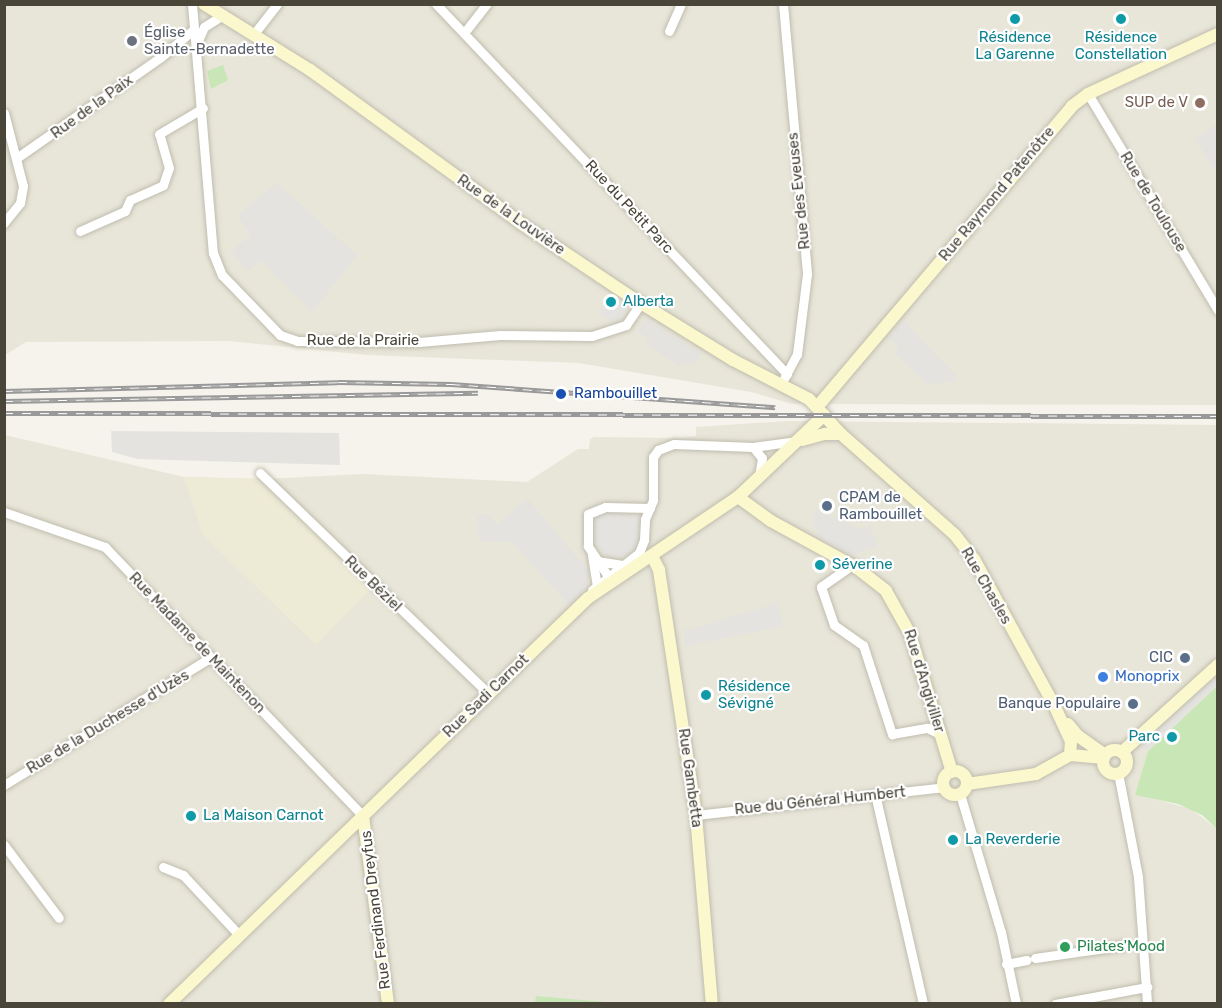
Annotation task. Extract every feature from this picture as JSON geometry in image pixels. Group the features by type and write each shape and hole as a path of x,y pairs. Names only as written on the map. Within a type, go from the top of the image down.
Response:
{"main road":[{"name":"Rue de la Louvière","path":"204,4 310,70 519,222 641,303 782,375 821,411"},
{"name":"Rue Raymond Patenôtre","path":"821,411 1014,172 1072,106 1088,94 1218,34"},
{"name":"Rue Chasles","path":"821,411 841,434 964,545 1055,707"},
{"name":"Rue Sadi Carnot","path":"169,1004 588,598 610,579 738,496 801,441 821,411"},
{"path":"801,441 825,434 841,434"},
{"name":"Rue d'Angiviller","path":"738,496 771,521 852,565 886,591 905,620 952,772"},
{"name":"Rue Gambetta","path":"645,557 659,570 696,815 712,1004"},
{"path":"1122,752 1218,665"},
{"path":"1055,707 1078,736 1105,756 1106,770 1118,776 1126,766 1122,752"},
{"path":"1055,707 1071,741 1070,755"},
{"path":"963,789 963,774 952,772 946,776 944,787 949,793 1036,774 1070,755 1105,756 1114,750 1122,752"},
{"name":"Rue Ferdinand Dreyfus","path":"363,816 388,1004"}],"street":[{"name":"Rue de la Prairie","path":"192,4 217,267 280,335 297,340 348,341 457,341 500,335 592,336 626,325 641,303"},
{"path":"253,35 277,4"},
{"name":"Rue du Petit Parc","path":"436,4 779,366 782,375"},
{"path":"464,33 487,4"},
{"path":"669,31 681,4"},
{"name":"Rue des Eveuses","path":"782,375 796,354 807,274 783,4"},
{"path":"196,45 204,27 221,16"},
{"name":"Rue de la Paix","path":"18,157 162,57 193,30"},
{"name":"Rue de Toulouse","path":"1088,94 1218,310"},
{"path":"80,231 125,211 129,200 163,185 170,168 159,134 170,124 203,108"},
{"path":"4,114 18,157 22,194 15,212 4,223"},
{"path":"779,366 782,375"},
{"path":"588,598 597,585 610,579 621,566 645,557 645,519 650,508 653,457 664,446 753,447 801,441"},
{"path":"753,447 762,458 759,479"},
{"name":"Rue Béziel","path":"260,473 488,693"},
{"path":"610,579 594,557 587,540 588,514 605,507 650,508"},
{"name":"Rue Madame de Maintenon","path":"4,512 105,547 363,816"},
{"path":"644,540 656,544 670,542"},
{"path":"594,557 621,566"},
{"path":"594,557 597,585"},
{"path":"852,565 821,586 834,625 863,645 892,734 927,728 940,734"},
{"name":"Rue de la Duchesse d'Uzès","path":"4,785 211,657"},
{"path":"1118,776 1138,877 1135,944 1147,987 1147,1004"},
{"name":"Rue du Général Humbert","path":"696,815 944,787"},
{"path":"963,789 1001,932 1016,1004"},
{"path":"875,794 923,1004"},
{"path":"4,844 59,918"},
{"path":"163,867 183,875 240,936"},
{"path":"1006,964 1135,944"},
{"path":"1055,1004 1147,987"}],"shaded area":[{"path":"5,5 1217,5 1217,405 792,404 751,392 579,363 367,355 228,341 26,342 5,355"},
{"path":"1217,124 1217,173 1195,139"},
{"path":"277,183 357,255 312,312 261,261 247,271 231,251 251,235 237,215"},
{"path":"617,300 628,307 617,325 598,313 605,302 613,307"},
{"path":"646,319 666,332 668,337 670,334 702,354 696,363 679,366 645,344 649,339 638,331"},
{"path":"903,320 956,375 956,382 927,384 895,353 899,349 888,337"},
{"path":"789,421 1217,425 1217,686 1148,751 1136,794 1191,809 1217,829 1217,1003 5,1004 5,435 184,477 265,479 363,474 527,482 578,449 589,449 590,439 594,437 680,438 696,436 696,427"},
{"path":"111,431 339,433 340,465 138,459 112,452"},
{"path":"184,477 265,479 375,585 316,645 203,535"},
{"path":"527,498 591,574 585,589 569,605 512,542 479,541 477,515 487,514 497,525"},
{"path":"817,510 859,529 870,525 878,547 851,555 820,538 812,521"},
{"path":"608,512 639,515 638,544 626,557 608,558 595,545 594,515"},
{"path":"777,603 784,626 685,646 684,631"},
{"path":"1217,673 1217,686 1148,751 1138,747"}],"green space":[{"path":"223,65 228,80 211,89 207,71"},
{"path":"1217,686 1217,829 1202,815 1178,804 1135,795 1148,751"},
{"path":"536,996 594,1001 622,1003 535,1003"}],"tunnel":[{"path":"1126,945 1136,944"}],"railway":[{"path":"4,391 338,382 451,384 775,407"},
{"path":"4,401 478,393"},
{"path":"4,413 1218,416"}],"place":[{"name":"Résidence La Garenne","path":"1015,19"},
{"name":"Résidence Constellation","path":"1121,19"},
{"name":"Église Sainte-Bernadette","path":"132,41"},
{"name":"SUP de V","path":"1200,103"},
{"name":"Alberta","path":"611,302"},
{"name":"Rambouillet","path":"561,394"},
{"name":"CPAM de Rambouillet","path":"827,506"},
{"name":"Séverine","path":"820,565"},
{"name":"CIC","path":"1185,658"},
{"name":"Monoprix","path":"1103,677"},
{"name":"Résidence Sévigné","path":"706,695"},
{"name":"Banque Populaire","path":"1133,704"},
{"name":"Parc","path":"1172,737"},
{"name":"La Maison Carnot","path":"191,816"},
{"name":"La Reverderie","path":"953,840"},
{"name":"Pilates'Mood","path":"1065,947"}]}
